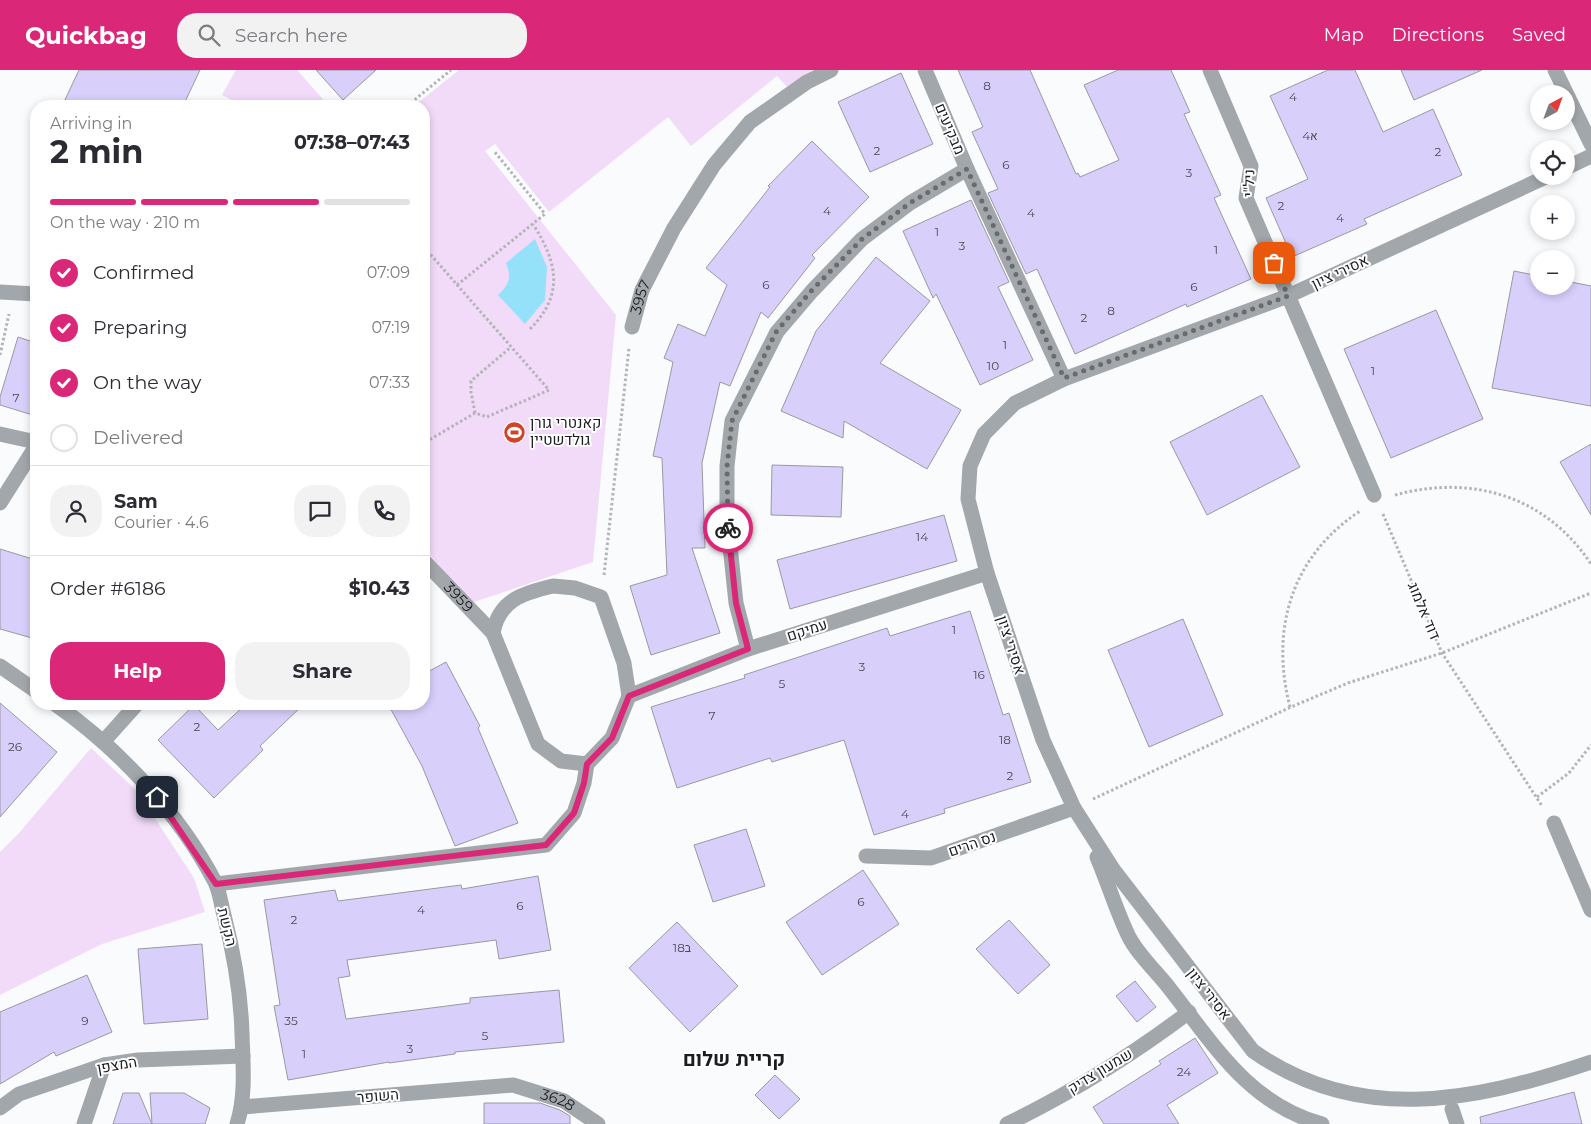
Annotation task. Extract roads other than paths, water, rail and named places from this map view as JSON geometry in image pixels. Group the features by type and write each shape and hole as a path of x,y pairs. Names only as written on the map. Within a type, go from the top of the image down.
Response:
{"street":[{"name":"3957","path":"632,328 642,290 651,272 674,228 714,165 750,122 807,82 831,70"},
{"name":"מבקיעים","path":"925,70 967,169 1064,378"},
{"name":"ניל\"י","path":"1210,70 1251,166 1246,198 1288,296"},
{"path":"1555,70 1591,144"},
{"path":"1575,164 1591,156"},
{"path":"748,649 736,603 727,517 727,466 732,421 776,332 812,290 862,239 910,203 967,169"},
{"name":"אסירי ציון","path":"1312,1097 1282,1079 1253,1051 1113,869 1074,808 1043,740 987,573 968,499 970,466 984,434 1015,403 1064,378 1288,296 1530,184"},
{"path":"7,293 30,294"},
{"path":"1288,296 1376,498"},
{"path":"0,434 30,442"},
{"path":"0,503 30,454"},
{"name":"3959","path":"430,567 492,632"},
{"name":"עמיקם","path":"629,696 748,649 987,573"},
{"path":"216,884 546,845 574,813 584,783 587,764 612,738 629,696 624,663 601,597 575,588 553,586 530,592 507,604 495,621 492,632 538,744 561,762 587,764"},
{"path":"0,666 30,687"},
{"name":"הקשת","path":"63,710 103,742 147,784 176,822 216,884 236,973 241,1007 243,1056 242,1107 237,1124"},
{"path":"103,742 132,710"},
{"name":"נס הרים","path":"866,856 931,858 1074,808"},
{"path":"1554,823 1591,910"},
{"path":"1086,828 1129,936 1233,1068 1265,1098 1298,1117 1322,1124"},
{"name":"שמעון צדיק","path":"1007,1124 1137,1049 1189,1012"},
{"name":"המצפן","path":"0,1108 19,1094 104,1065 138,1060 243,1056"},
{"path":"1426,1114 1452,1109 1591,1062"},
{"path":"84,1124 104,1065"},
{"name":"השופר","path":"242,1107 512,1085"},
{"name":"3628","path":"512,1085 564,1101 598,1124"},
{"path":"1452,1109 1457,1124"}],"water":[{"path":"535,239 547,267 545,300 525,324 498,295 505,288 509,277 506,263"}],"place":[{"name":"קאנטרי גורן גולדשטיין","path":"514,432"}],"district":[{"name":"קריית שלום","path":"734,1059"}]}
